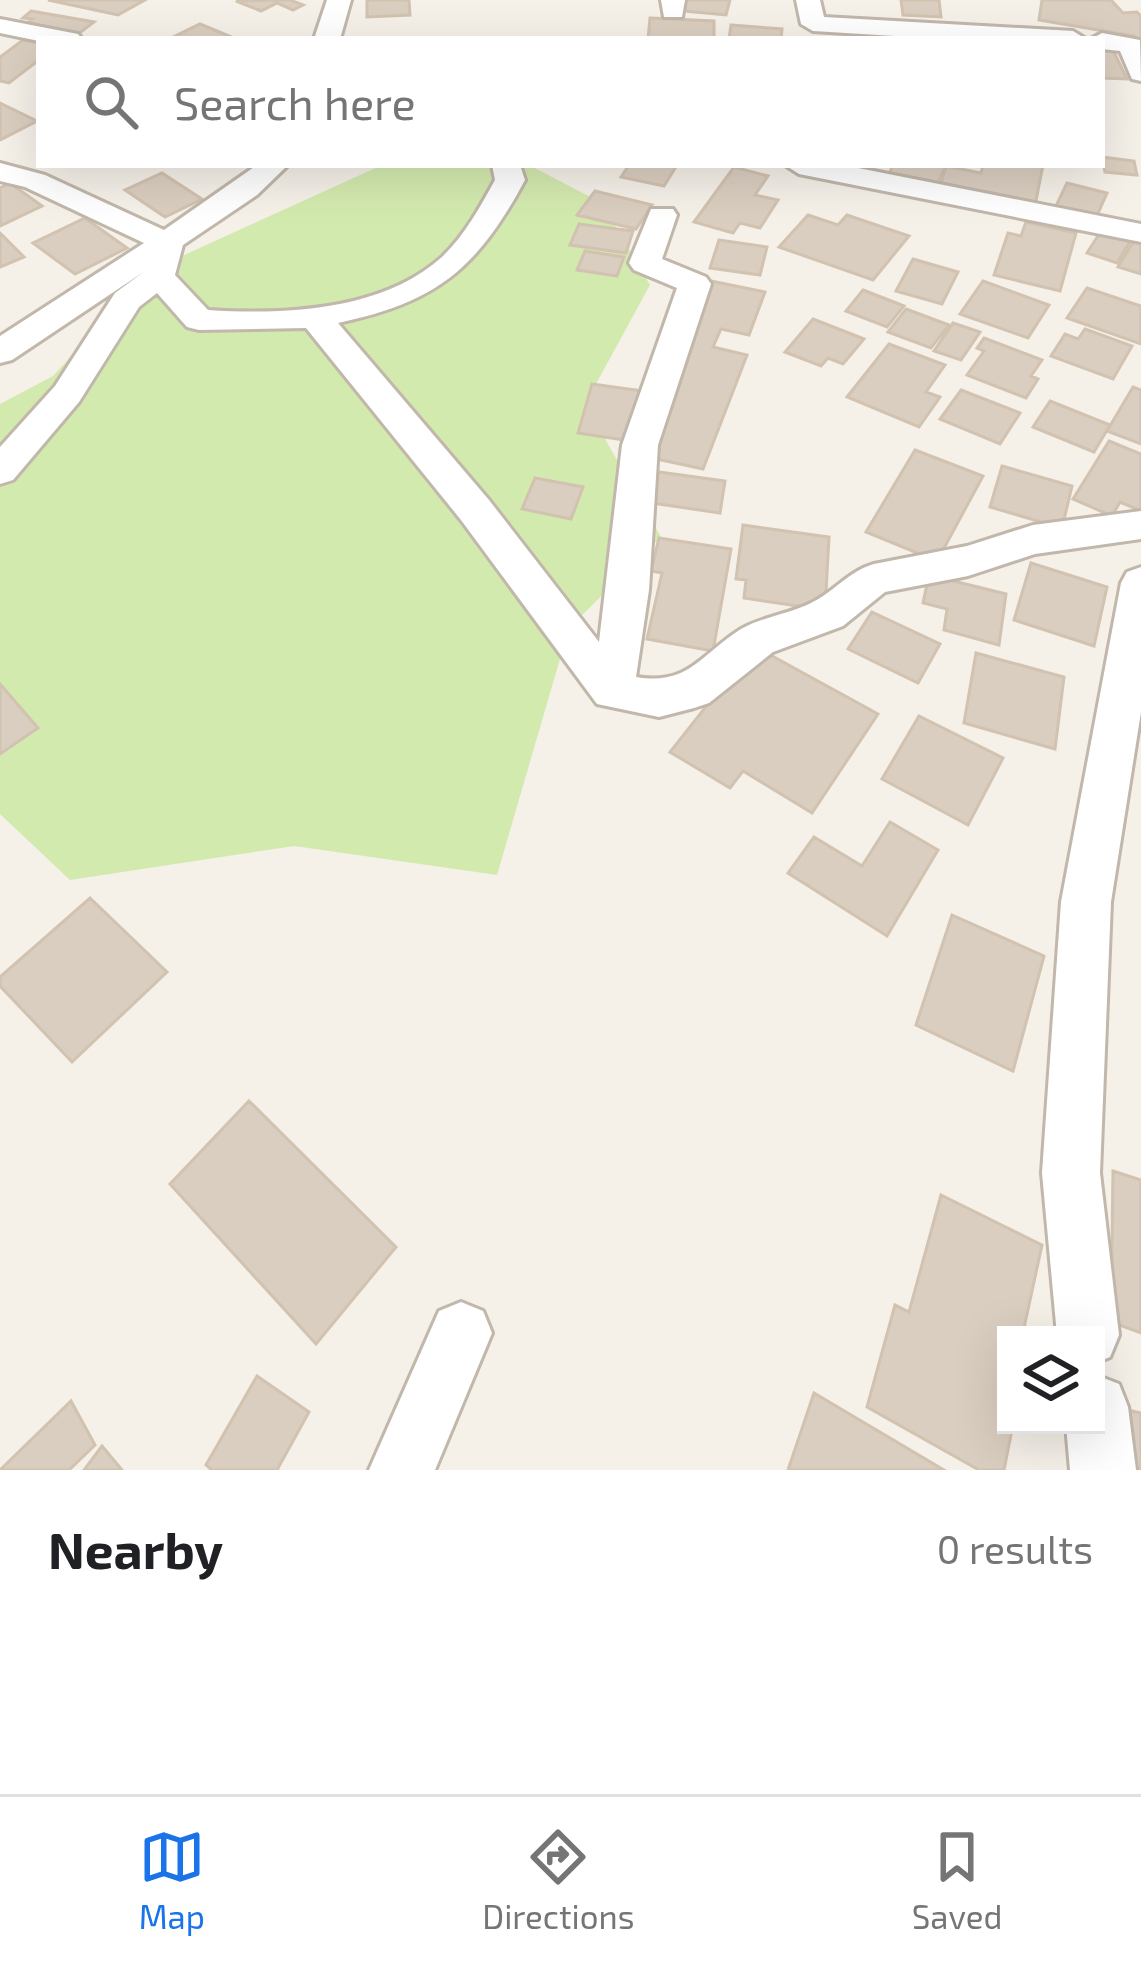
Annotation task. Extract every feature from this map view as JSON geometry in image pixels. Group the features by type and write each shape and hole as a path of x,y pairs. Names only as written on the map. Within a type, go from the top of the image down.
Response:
{"street":[{"path":"328,36 339,0"},
{"path":"808,0 809,20 823,25 1019,36"},
{"path":"0,26 53,36"},
{"path":"1105,41 1131,45 1141,73"},
{"path":"0,471 67,394 128,301 163,260 270,168"},
{"path":"0,172 35,182 163,260 199,320 249,325 383,302 443,272 484,229 510,180 507,168"},
{"path":"814,168 1141,232"},
{"path":"612,691 629,590 640,446 695,284 645,263 662,215"},
{"path":"0,352 163,260"},
{"path":"0,313 36,328"},
{"path":"314,316 475,509 612,691 659,699 694,690 758,640 828,614 874,579 968,561 1033,540 1141,525"},
{"path":"1087,1326 1071,1173 1085,902 1141,583"},
{"path":"402,1470 461,1333"},
{"path":"1099,1434 1103,1470"}],"green space":[{"path":"375,168 535,168 602,203 650,285 585,404 661,537 569,628 497,875 294,846 70,880 0,814 0,404 53,376 149,271"}],"building":[{"path":"48,0 145,0 118,15"},
{"path":"290,0 303,5 293,10 277,3 261,11 236,1"},
{"path":"367,0 409,0 410,15 367,17"},
{"path":"686,0 730,0 726,15 683,11"},
{"path":"901,0 939,0 941,17 903,15"},
{"path":"1042,0 1111,0 1123,13 1137,12 1141,16 1141,67 1133,66 1134,36 1039,20"},
{"path":"31,11 94,22 77,35 24,25 32,19 23,18"},
{"path":"650,18 714,21 714,36 648,36"},
{"path":"200,24 229,36 175,36"},
{"path":"731,25 782,29 781,36 729,36"},
{"path":"23,40 36,42 36,62 9,83 0,81 0,57"},
{"path":"1105,50 1113,50 1127,79 1105,78"},
{"path":"0,103 36,121 36,122 0,140"},
{"path":"1105,157 1134,161 1137,175 1105,172"},
{"path":"627,168 675,168 664,186 621,177"},
{"path":"733,168 768,176 755,195 778,200 760,228 740,223 733,233 694,222"},
{"path":"892,168 945,168 933,194 885,183"},
{"path":"945,168 981,173 982,168 1042,168 1034,211 938,194"},
{"path":"162,173 202,199 165,217 125,190"},
{"path":"10,183 42,206 0,226 0,188"},
{"path":"1067,183 1107,193 1095,220 1054,210"},
{"path":"595,191 652,205 636,229 577,215"},
{"path":"808,215 838,225 847,215 909,236 873,280 779,247"},
{"path":"85,218 127,248 75,274 33,243"},
{"path":"1026,222 1076,233 1060,291 994,275 1008,233 1021,236"},
{"path":"579,224 633,231 626,253 570,245"},
{"path":"1101,231 1131,240 1117,263 1087,253"},
{"path":"0,233 24,257 0,267"},
{"path":"719,240 767,247 760,275 710,268"},
{"path":"1134,241 1141,243 1141,274 1118,267"},
{"path":"585,251 624,257 617,276 577,270"},
{"path":"913,259 958,272 942,304 896,291"},
{"path":"711,281 765,292 749,335 721,329 713,347 747,355 703,469 652,458 648,426"},
{"path":"983,281 1049,305 1028,338 960,314"},
{"path":"1087,288 1141,306 1141,344 1067,318"},
{"path":"863,290 904,306 887,327 846,311"},
{"path":"906,309 949,325 931,348 888,332"},
{"path":"813,319 864,339 843,364 828,358 821,366 785,352"},
{"path":"953,323 980,332 961,360 934,351"},
{"path":"1085,329 1132,346 1113,379 1051,356 1065,334 1078,339"},
{"path":"984,338 1042,360 1031,376 1038,379 1026,398 967,375 984,351 977,348"},
{"path":"889,344 945,365 926,392 940,397 919,427 847,397"},
{"path":"592,384 643,391 631,441 578,433"},
{"path":"1133,387 1141,390 1141,444 1107,431"},
{"path":"961,390 1020,413 1000,444 940,419"},
{"path":"1050,401 1110,425 1094,452 1033,427"},
{"path":"1109,441 1141,454 1141,511 1120,502 1112,516 1073,499"},
{"path":"915,450 983,476 937,561 866,532"},
{"path":"1002,466 1072,486 1062,528 990,507"},
{"path":"652,471 725,481 720,513 645,502"},
{"path":"535,478 583,487 571,519 522,509"},
{"path":"743,525 829,537 825,610 744,598 746,580 736,579"},
{"path":"659,538 731,549 713,651 647,639 662,573 651,571"},
{"path":"1031,563 1107,587 1094,646 1014,620"},
{"path":"929,575 1006,594 999,645 944,630 947,609 923,603"},
{"path":"872,612 940,644 918,683 848,649"},
{"path":"754,646 878,714 812,813 743,771 730,788 670,752"},
{"path":"976,653 1064,677 1055,749 964,723"},
{"path":"0,684 38,728 0,754"},
{"path":"919,716 1003,758 968,825 882,779"},
{"path":"890,822 938,850 887,936 788,873 814,837 862,866"},
{"path":"90,898 167,972 72,1062 0,986 0,977"},
{"path":"952,915 1044,956 1013,1071 916,1025"},
{"path":"249,1101 396,1247 316,1344 170,1184"},
{"path":"1113,1171 1141,1180 1141,1333 1111,1322"},
{"path":"941,1195 1042,1245 1024,1326 997,1326 997,1434 1011,1434 1004,1470 979,1470 867,1407 895,1305 909,1312"},
{"path":"257,1376 309,1412 277,1470 212,1470 206,1465"},
{"path":"814,1393 944,1470 788,1470"},
{"path":"71,1401 95,1445 69,1470 0,1470"},
{"path":"1128,1410 1141,1413 1141,1470 1131,1470"},
{"path":"102,1446 122,1470 84,1470"}]}
